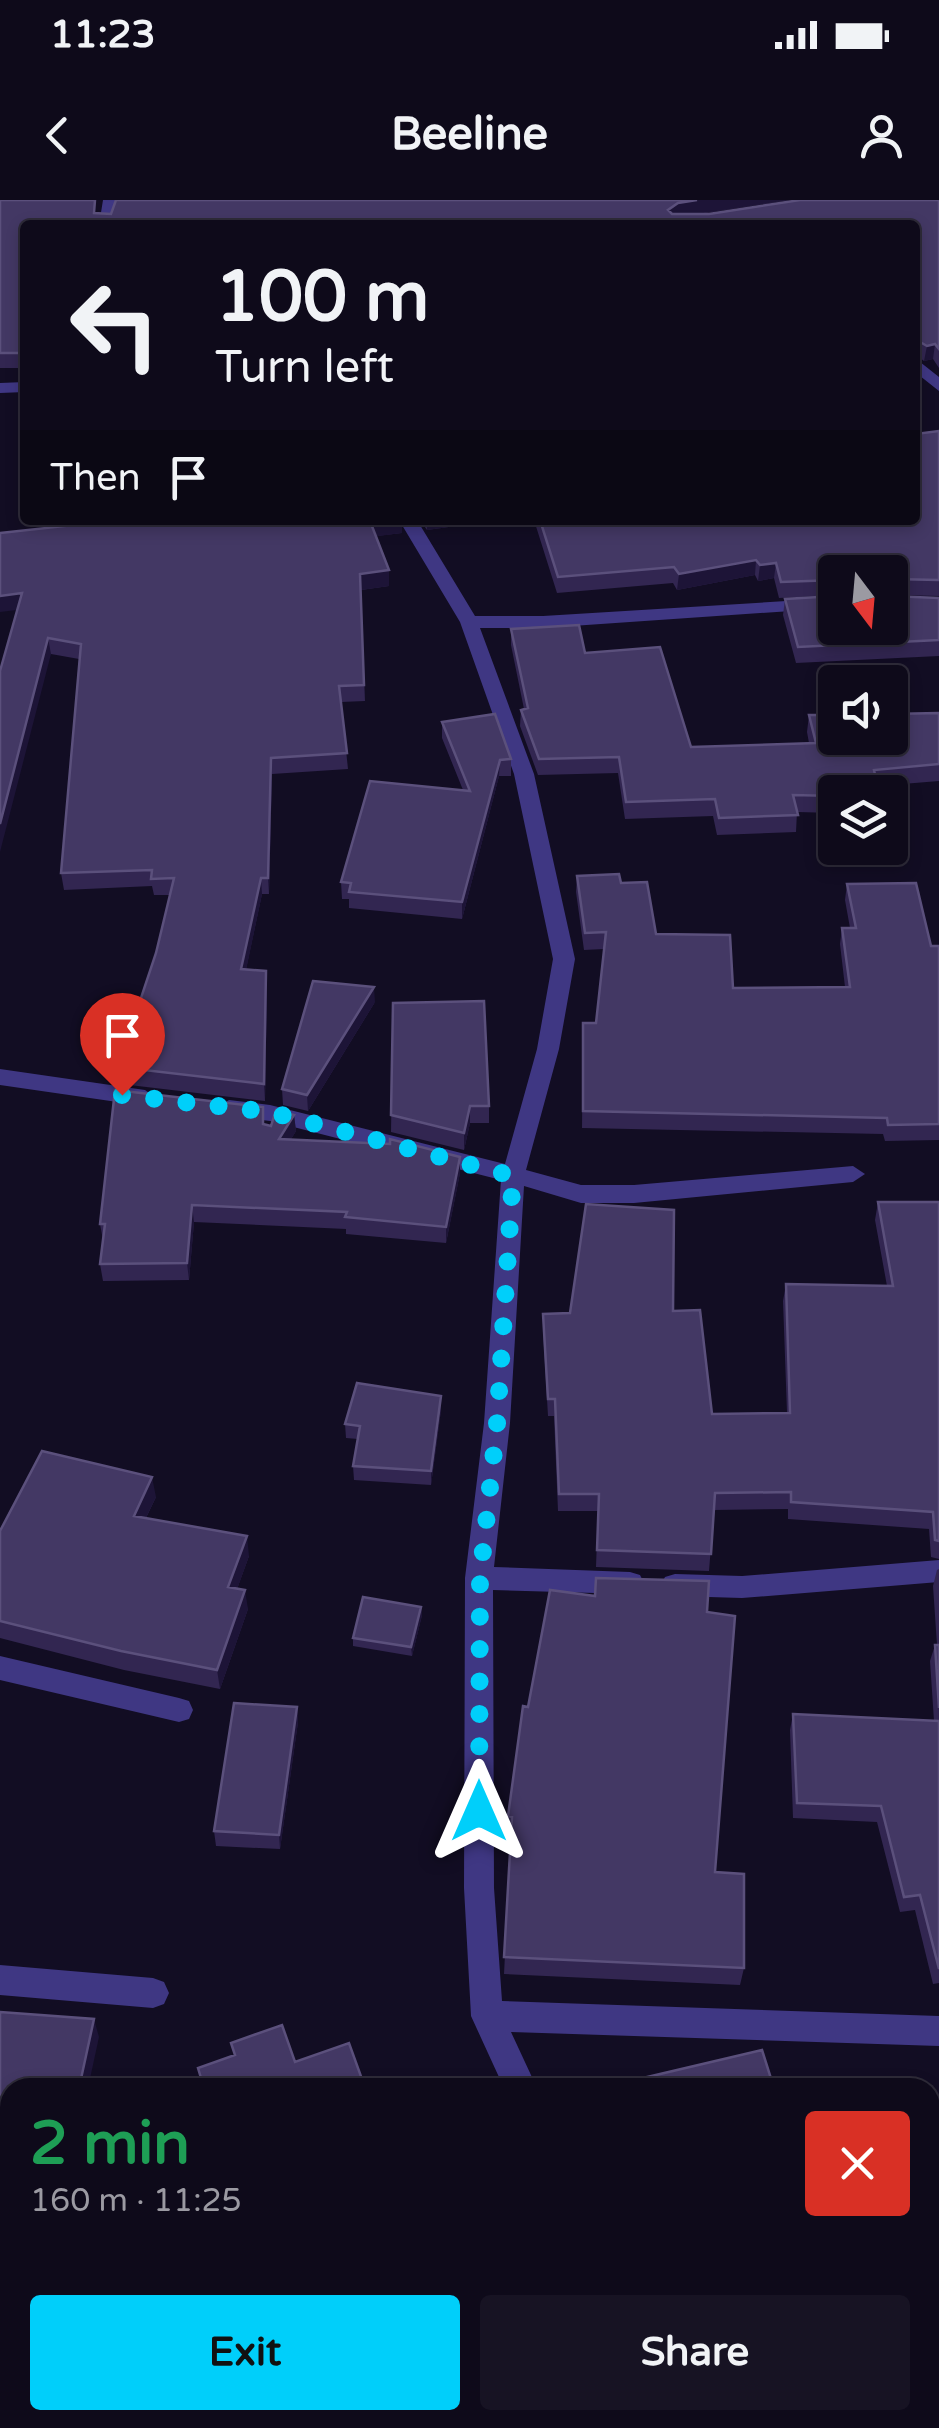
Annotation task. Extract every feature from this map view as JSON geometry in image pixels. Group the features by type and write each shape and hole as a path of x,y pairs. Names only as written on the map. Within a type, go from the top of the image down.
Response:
{"street":[{"path":"920,370 935,391"},
{"path":"411,525 468,622 524,774 564,959 548,1048 513,1176 497,1424 480,1578 479,1888 487,2016 516,2078"},
{"path":"468,622 544,622 818,604"},
{"path":"0,1077 48,1087 270,1112 581,1194 634,1194 852,1174"},
{"path":"480,1578 742,1587 939,1571"},
{"path":"0,1668 179,1710"},
{"path":"0,1980 153,1993"},
{"path":"487,2016 939,2031"}],"building":[{"path":"0,200 95,200 94,213 111,214 116,200 697,200 678,203 668,210 672,214 709,214 800,200 939,200 939,349 935,344 927,346 920,342 920,220 20,220 20,353 0,353"},
{"path":"939,431 939,580 908,579 908,555 818,555 818,581 781,582 776,563 760,565 756,560 679,574 674,567 558,577 542,525 920,525 920,433"},
{"path":"74,525 372,525 389,570 360,574 364,685 339,686 347,753 271,758 268,878 261,878 241,969 266,971 264,1084 118,1067 156,953 174,878 151,879 152,870 61,873 81,644 48,638 0,824 0,671 22,593 0,596 0,533"},
{"path":"818,597 818,645 838,645 798,647 785,599"},
{"path":"908,597 939,598 939,640 908,642"},
{"path":"579,625 585,653 660,647 691,747 816,743 809,715 818,715 818,755 908,755 908,714 939,713 939,764 874,770 875,775 818,775 818,796 793,795 798,815 719,818 715,799 626,802 619,757 539,759 521,710 528,708 511,629"},
{"path":"495,714 511,759 500,760 462,902 349,892 351,883 341,882 370,781 470,791 442,722"},
{"path":"619,874 621,883 647,882 656,934 730,935 733,988 850,987 842,928 856,928 847,884 916,883 931,946 939,946 939,1124 888,1125 887,1118 583,1111 583,1023 596,1023 606,932 585,933 577,876"},
{"path":"313,981 374,987 307,1095 282,1089"},
{"path":"484,1001 489,1106 470,1106 464,1133 391,1115 393,1003"},
{"path":"115,1090 263,1107 263,1124 271,1126 276,1110 294,1115 279,1139 390,1144 390,1139 460,1157 446,1227 345,1217 347,1212 192,1205 187,1263 100,1264 105,1224 100,1224"},
{"path":"878,1202 939,1202 939,1541 935,1540 933,1512 791,1502 791,1492 715,1493 711,1554 597,1550 599,1494 559,1494 555,1399 548,1399 543,1314 570,1313 586,1204 674,1210 673,1311 700,1310 712,1414 790,1413 786,1284 893,1286"},
{"path":"357,1383 441,1396 431,1471 353,1466 360,1426 345,1424"},
{"path":"42,1451 152,1477 134,1516 247,1536 228,1587 245,1590 217,1670 0,1621 0,1531"},
{"path":"596,1578 709,1581 707,1612 735,1616 715,1872 744,1874 744,1968 504,1957 512,1817 508,1816 523,1706 528,1707 550,1590 595,1596"},
{"path":"363,1597 421,1607 411,1647 353,1638"},
{"path":"935,1645 939,1645 939,1708"},
{"path":"234,1703 297,1707 279,1835 214,1831"},
{"path":"793,1714 939,1721 939,1969 920,1895 904,1897 881,1806 797,1803"},
{"path":"0,2012 94,2019 81,2078 0,2078"},
{"path":"282,2025 295,2062 349,2043 362,2078 201,2078 198,2068 235,2055 231,2043"},
{"path":"762,2050 771,2078 643,2078"}],"route":[{"path":"122,1095 270,1112 513,1176 497,1424 480,1578 479,1811"}]}
